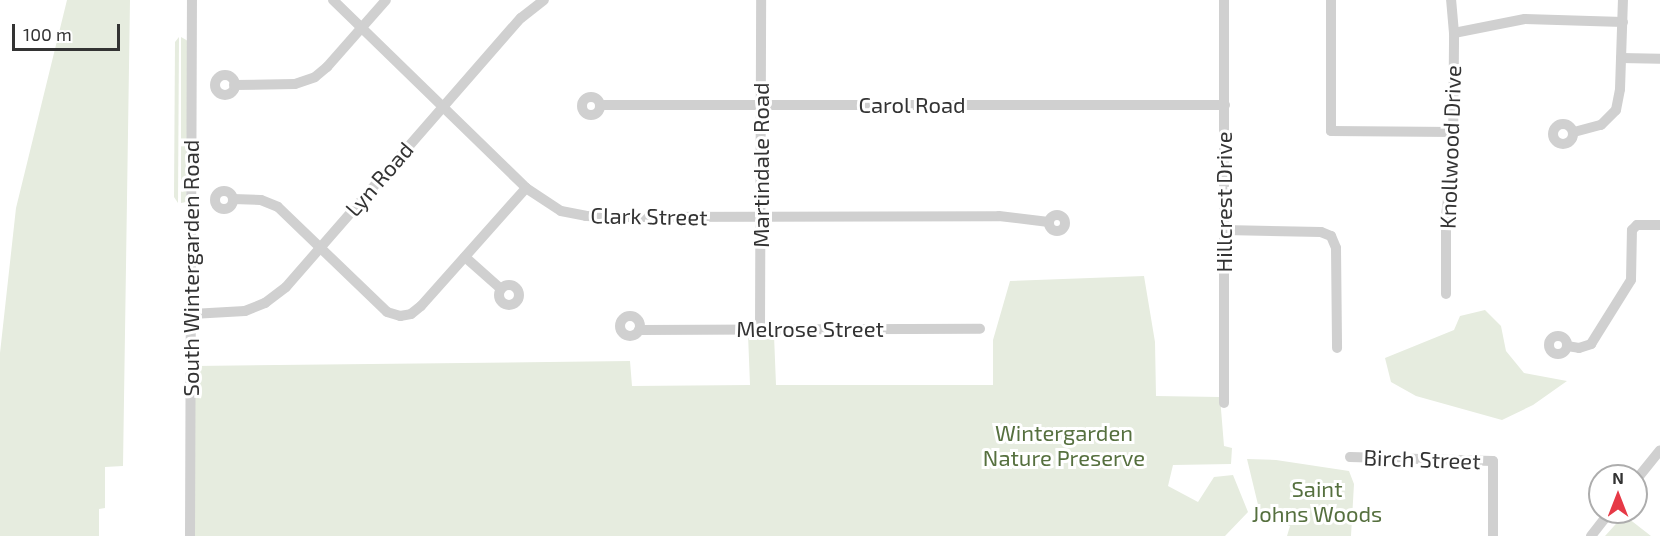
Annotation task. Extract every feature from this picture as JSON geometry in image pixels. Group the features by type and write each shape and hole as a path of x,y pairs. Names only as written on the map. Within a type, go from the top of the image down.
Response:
{"street":[{"name":"South Wintergarden Road","path":"190,536 192,0"},
{"name":"Clark Street","path":"333,0 526,188 551,207 586,216 999,216 1049,222"},
{"path":"234,85 284,85 310,79 327,67 386,0"},
{"name":"Lyn Road","path":"192,314 234,313 265,303 288,284 521,18 544,0"},
{"name":"Martindale Road","path":"760,329 761,0"},
{"name":"Hillcrest Drive","path":"1224,0 1224,403"},
{"path":"1331,0 1330,131 1453,132"},
{"name":"Knollwood Drive","path":"1446,294 1446,216 1452,179 1453,132 1454,33 1451,0"},
{"path":"1574,132 1596,127 1612,116 1620,99 1623,0"},
{"path":"1454,33 1525,19 1623,22"},
{"path":"1622,58 1660,59"},
{"name":"Carol Road","path":"600,105 1225,105"},
{"path":"233,200 256,200 273,204 387,312 400,316 416,311 526,188"},
{"path":"1567,346 1581,348 1591,344 1631,280 1632,230 1637,225 1660,225"},
{"path":"1224,230 1321,232 1331,236 1336,248 1337,348"},
{"path":"465,257 501,289"},
{"name":"Melrose Street","path":"639,330 980,329"},
{"path":"1648,465 1660,450"},
{"name":"Birch Street","path":"1350,457 1493,461 1493,536"},
{"path":"1591,536 1600,524"}],"green space":[{"path":"67,0 130,0 123,466 105,467 105,508 99,509 99,536 0,536 0,353 16,208"},
{"path":"179,37 178,203 174,197 175,42"},
{"path":"181,37 188,41 186,202 181,203"},
{"name":"Wintergarden Nature Preserve","path":"1144,276 1155,342 1156,396 1220,397 1224,446 1232,448 1231,464 1173,465 1168,486 1198,502 1214,477 1233,475 1248,512 1225,536 193,536 195,366 630,361 632,386 750,385 748,334 774,335 776,385 993,385 993,340 1010,281"},
{"path":"1485,310 1501,326 1506,351 1524,373 1567,381 1533,405 1502,420 1416,396 1391,382 1385,358 1454,330 1460,316"},
{"name":"Saint Johns Woods","path":"1247,459 1276,460 1349,471 1354,484 1351,536 1287,536 1290,526 1260,513"},
{"path":"1616,524 1636,524 1651,536 1605,536"}]}
